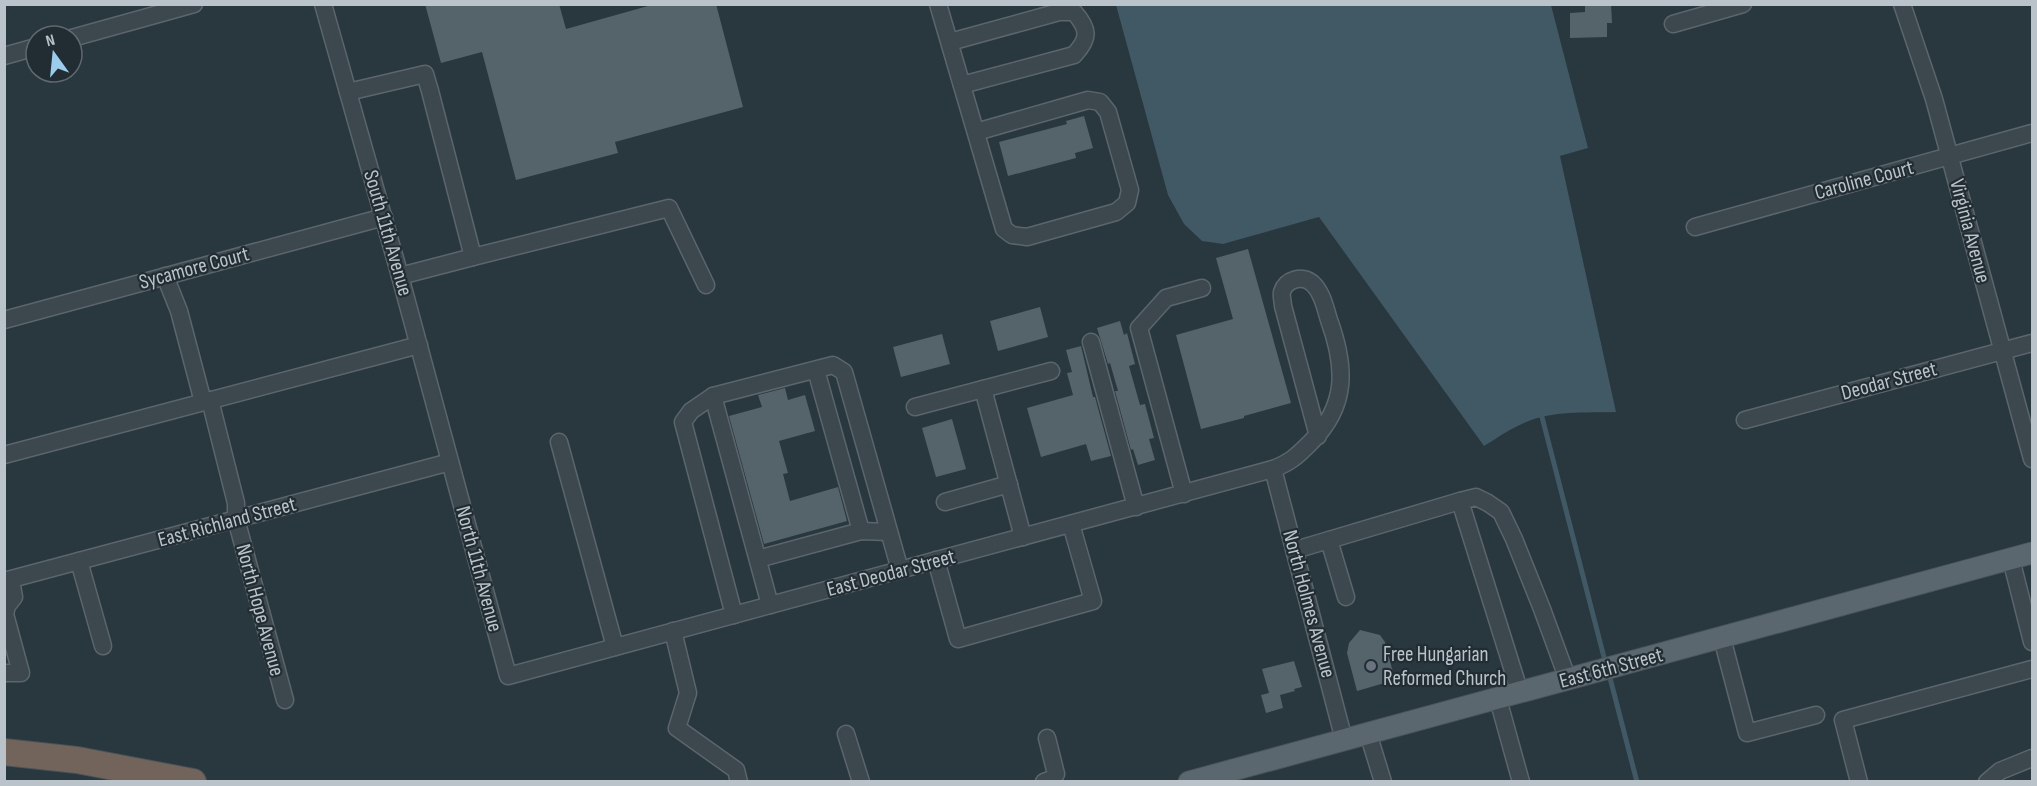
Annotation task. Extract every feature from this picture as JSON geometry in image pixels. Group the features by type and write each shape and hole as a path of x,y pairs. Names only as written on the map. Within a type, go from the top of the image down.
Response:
{"highway":[{"path":"4,752 77,760 193,782"}],"main road":[{"name":"East 6th Street","path":"1188,782 2032,553"}],"street":[{"path":"84,35 194,4"},
{"name":"South 11th Avenue","path":"323,4 384,217 450,462"},
{"path":"938,4 1004,229 1012,235 1027,237 1116,212 1127,203 1130,190 1108,112 1100,102 1088,100 976,132"},
{"path":"1673,24 1743,4"},
{"name":"Virginia Avenue","path":"1902,4 1934,99 2032,459"},
{"path":"950,42 1059,12 1074,12 1084,24 1086,35 1083,45 1074,55 962,85"},
{"path":"4,56 24,50"},
{"path":"348,92 425,74 473,257"},
{"name":"Caroline Court","path":"1695,227 2032,133"},
{"path":"400,276 669,208 706,285"},
{"name":"Sycamore Court","path":"4,320 384,217"},
{"name":"North Hope Avenue","path":"165,276 179,311 236,503 236,519 285,700"},
{"name":"East Deodar Street","path":"508,676 1184,494 1291,462 1317,436 1322,431 1336,408 1341,371 1338,343 1319,291 1310,281 1297,278 1287,284 1282,293 1283,306 1317,436"},
{"path":"1184,494 1139,328 1166,298 1202,288"},
{"path":"1091,342 1136,507"},
{"name":"Deodar Street","path":"1745,420 2032,343"},
{"path":"4,455 419,345"},
{"path":"734,615 683,422 692,411 713,396 833,365 844,372 900,570"},
{"path":"816,370 861,531"},
{"path":"915,407 1051,371"},
{"path":"983,389 1023,537"},
{"path":"713,396 770,605"},
{"path":"559,442 615,647"},
{"name":"East Richland Street","path":"8,581 450,462"},
{"name":"North 11th Avenue","path":"450,462 508,676"},
{"name":"North Holmes Avenue","path":"1273,469 1344,740"},
{"path":"945,502 1009,484"},
{"path":"1295,550 1476,497 1501,513 1573,679"},
{"path":"1460,501 1520,693"},
{"path":"936,560 958,639 1093,601 1071,524"},
{"path":"758,559 861,531 889,532"},
{"path":"1329,540 1347,597"},
{"path":"2011,559 2032,642"},
{"path":"80,561 103,646"},
{"path":"4,673 21,673 5,614 6,605 14,597 8,581"},
{"path":"673,632 688,693 677,728 736,770 739,782"},
{"path":"1722,638 1747,733 1815,715"},
{"path":"1859,782 1843,720 2032,669"},
{"path":"1498,699 1521,782"},
{"path":"1368,733 1383,782"},
{"path":"846,734 861,782"},
{"path":"1044,782 1052,779 1056,774 1047,738"},
{"path":"1987,782 2000,771 2032,758"}],"water":[{"path":"1116,5 1551,5 1588,148 1560,156 1616,412 1546,416 1524,423 1484,446 1319,217 1223,244 1202,241 1184,224 1168,195"}],"building":[{"path":"425,4 559,4 566,29 655,4 716,4 743,107 615,142 618,153 516,180 482,52 441,63"},
{"path":"1585,4 1611,4 1612,23 1607,23 1607,37 1570,38 1570,13 1585,12"},
{"path":"1084,116 1093,148 1075,153 1076,158 1008,176 999,142 1067,124 1066,121"},
{"path":"1248,249 1291,403 1201,429 1176,335 1233,319 1216,258"},
{"path":"1040,307 1048,337 998,351 990,321"},
{"path":"1120,321 1124,335 1127,333 1135,364 1129,366 1140,405 1145,404 1154,438 1149,439 1155,460 1138,465 1133,449 1131,450 1110,363 1108,364 1097,328"},
{"path":"942,334 950,364 901,377 893,347"},
{"path":"1081,346 1093,397 1095,397 1111,456 1091,461 1086,444 1041,457 1027,408 1073,395 1067,373 1072,372 1066,350"},
{"path":"785,388 788,400 805,395 815,431 779,441 788,473 783,474 790,501 838,487 847,521 764,544 729,416 762,407 758,395"},
{"path":"952,419 966,469 936,477 922,428"},
{"name":"Free Hungarian Reformed Church","path":"1360,630 1380,635 1385,642 1395,680 1357,691 1347,653 1349,643"},
{"path":"1294,661 1302,687 1280,695 1283,708 1266,713 1261,695 1269,693 1262,669"}],"waterway":[{"path":"1542,417 1606,665"},
{"path":"1609,674 1637,782"}],"place":[{"name":"Free Hungarian Reformed Church","path":"1371,666"}]}
